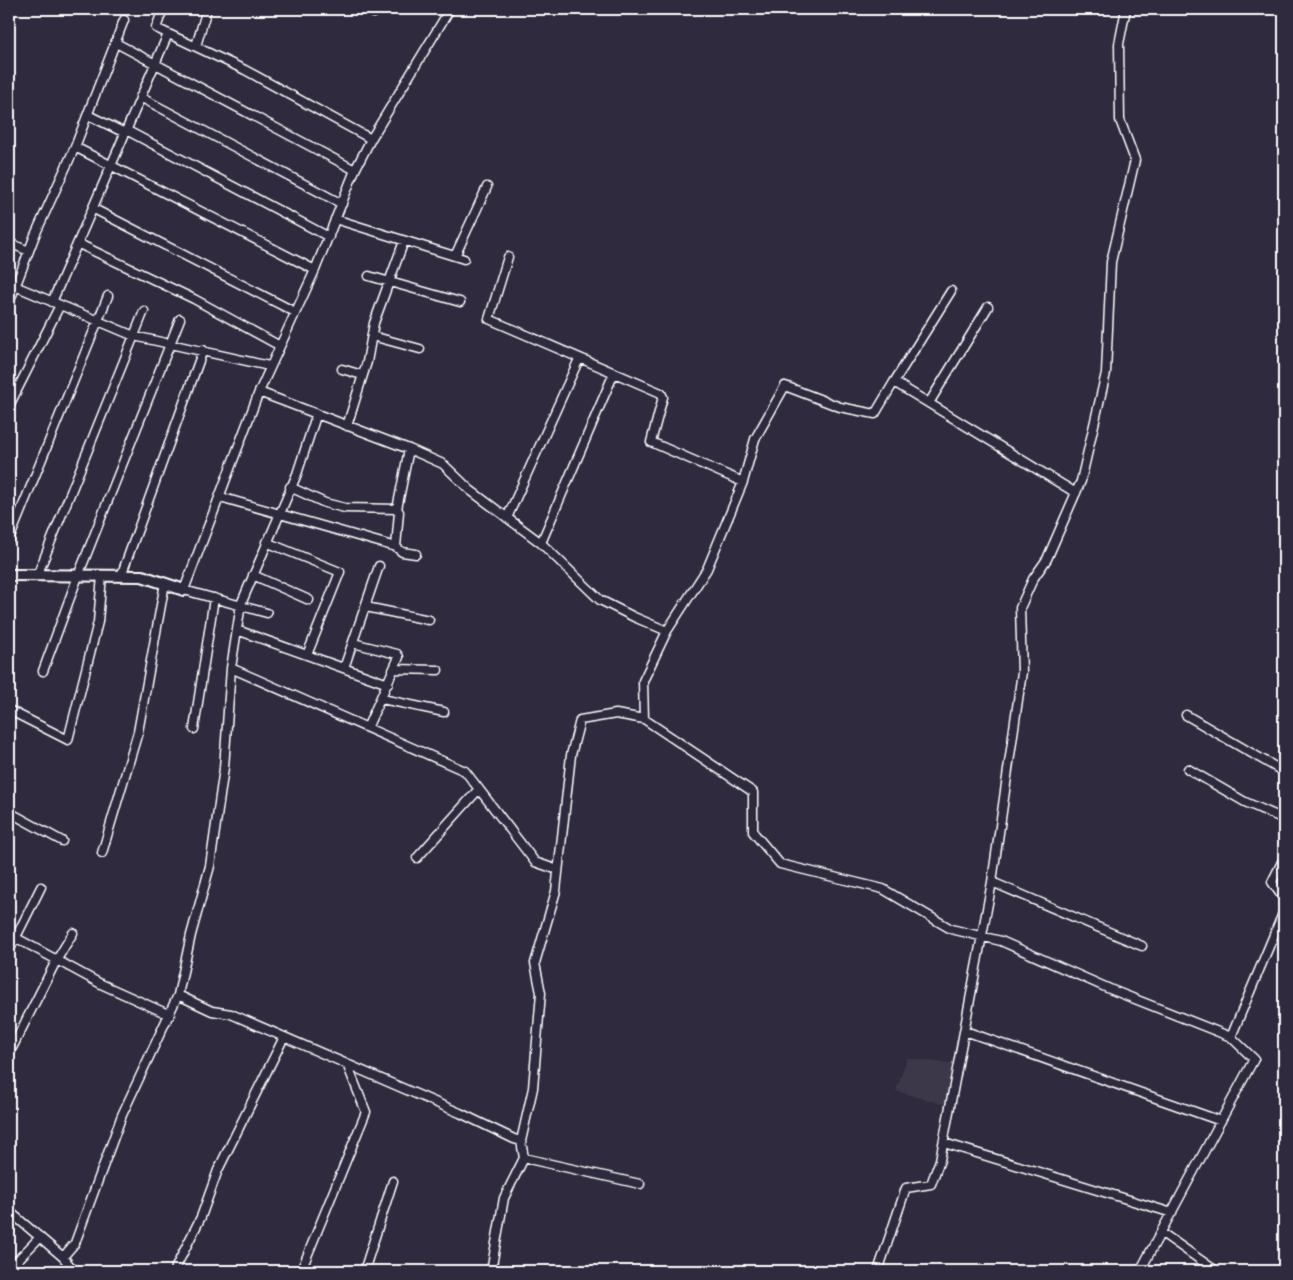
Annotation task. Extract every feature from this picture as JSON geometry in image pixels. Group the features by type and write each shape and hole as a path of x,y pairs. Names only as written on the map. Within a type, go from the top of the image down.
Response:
{"street":[{"path":"163,9 156,27 196,46 371,139"},
{"path":"196,46 207,9"},
{"path":"184,590 259,392 315,270 355,170 371,139 450,9"},
{"path":"878,1271 906,1188 931,1184 944,1143 981,936 988,914 1022,672 1020,608 1032,579 1047,559 1081,481 1106,373 1111,262 1135,160 1120,120 1119,44 1126,9"},
{"path":"9,303 12,290 28,251 88,116 124,20"},
{"path":"9,406 56,304 111,164 168,34"},
{"path":"116,43 154,65 355,170"},
{"path":"140,97 342,204"},
{"path":"88,116 125,132 329,237"},
{"path":"75,147 315,270"},
{"path":"455,256 487,187"},
{"path":"94,209 295,312"},
{"path":"335,219 464,259"},
{"path":"347,426 374,324 404,241"},
{"path":"9,243 28,251"},
{"path":"79,244 194,299 280,346"},
{"path":"508,257 489,319 663,395 651,442 743,482"},
{"path":"368,276 460,302"},
{"path":"12,290 56,304 134,336 171,346 203,350 270,366"},
{"path":"644,718 643,681 667,631 707,569 743,482 755,439 785,386 840,407 875,414 951,291"},
{"path":"9,540 108,296"},
{"path":"930,403 988,307"},
{"path":"37,576 144,311"},
{"path":"43,671 78,576 171,346 180,319"},
{"path":"372,336 420,349"},
{"path":"121,576 203,350"},
{"path":"507,518 579,359"},
{"path":"342,369 362,375"},
{"path":"541,543 614,374"},
{"path":"894,382 1076,493"},
{"path":"259,392 316,416 409,449 443,464 470,490 541,543 600,600 667,631"},
{"path":"63,1257 75,1244 122,1116 178,995 190,935 210,866 224,768 231,668 241,604 266,542 297,474 316,416"},
{"path":"396,548 399,512 397,509 409,449"},
{"path":"290,487 325,503 345,508 397,509"},
{"path":"220,497 396,548 402,552 416,554"},
{"path":"266,542 340,572 307,655"},
{"path":"344,668 379,566"},
{"path":"9,575 142,576 165,582 184,590 241,604 267,613"},
{"path":"253,575 309,600"},
{"path":"9,710 68,740 98,622 102,576"},
{"path":"102,853 138,732 165,582"},
{"path":"194,729 214,598"},
{"path":"366,607 429,620"},
{"path":"238,630 388,684"},
{"path":"353,643 397,654 398,659 382,699 368,726"},
{"path":"231,668 368,726 465,771 534,862 558,870"},
{"path":"394,669 438,670"},
{"path":"382,699 444,712"},
{"path":"491,1271 504,1198 524,1158 521,1140 532,1088 541,993 534,963 556,891 572,755 580,720 616,714 644,718 753,792 753,832 780,864 883,889 951,929 1001,941 1112,990 1231,1037 1254,1059 1172,1213 1144,1270"},
{"path":"1186,715 1284,772"},
{"path":"1188,769 1245,802 1284,819"},
{"path":"417,858 478,790"},
{"path":"9,823 11,813 62,841"},
{"path":"1284,858 1272,882 1284,899"},
{"path":"992,882 1142,946"},
{"path":"9,951 12,936 41,887"},
{"path":"1231,1037 1284,911"},
{"path":"9,1054 56,960 73,933"},
{"path":"12,936 101,984 170,1015"},
{"path":"178,995 212,1011 231,1014 460,1113 514,1140 521,1140"},
{"path":"965,1031 1221,1121"},
{"path":"174,1271 201,1217 218,1170 284,1037"},
{"path":"301,1271 366,1112 347,1064"},
{"path":"944,1143 1172,1213"},
{"path":"524,1158 640,1184"},
{"path":"364,1271 393,1181"},
{"path":"9,1211 63,1257 73,1271"},
{"path":"1162,1233 1216,1271"},
{"path":"9,1269 40,1237"}],"shaded area":[{"path":"907,1058 952,1064 945,1105 896,1091"}]}
